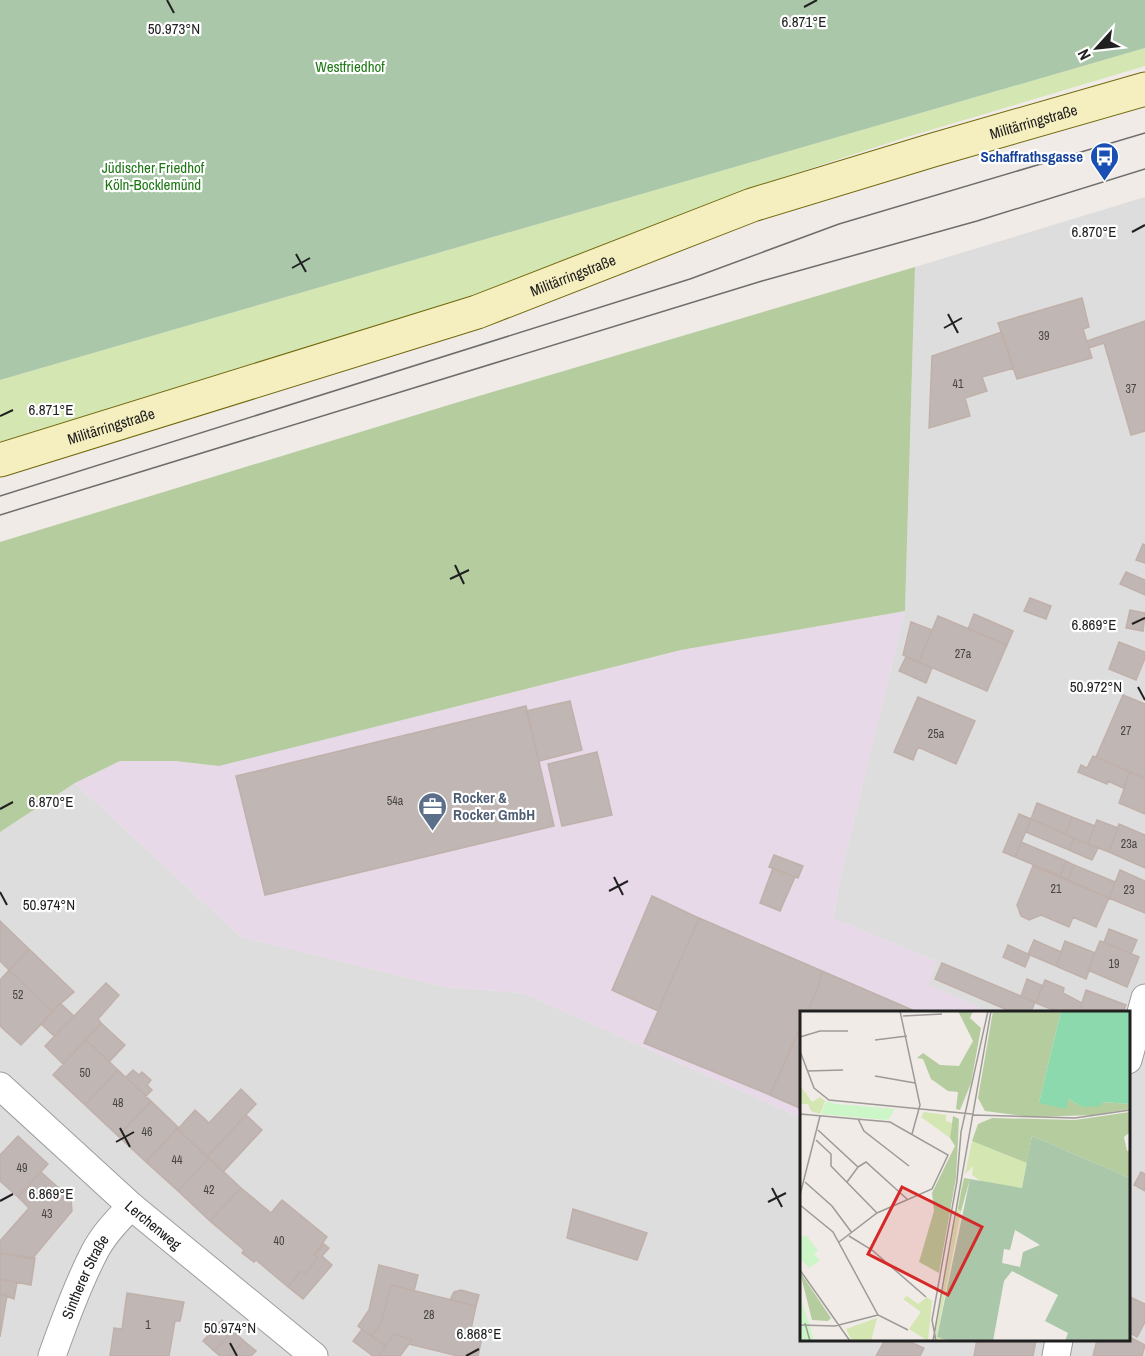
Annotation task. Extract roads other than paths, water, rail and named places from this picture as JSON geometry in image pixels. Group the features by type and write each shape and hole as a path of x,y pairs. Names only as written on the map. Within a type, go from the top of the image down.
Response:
{"main road":[{"name":"Militärringstraße","path":"0,460 477,312 752,205 1145,89"}],"street":[{"path":"1130,1053 1145,998"},
{"name":"Lerchenweg","path":"0,1086 131,1206 314,1356"},
{"name":"Sintherer Straße","path":"52,1356 94,1252 131,1206"},
{"path":"1056,1356 1059,1341"}],"tram line":[{"path":"0,496 690,279 839,224 1145,133"},
{"path":"0,515 762,281 977,221 1145,169"}],"place":[{"name":"Schaffrathsgasse","path":"1104,182"},
{"name":"Rocker & Rocker GmbH","path":"432,832"}],"park label":[{"name":"Westfriedhof","path":"350,66"},
{"name":"Jüdischer Friedhof Köln-Bocklemünd","path":"153,176"}]}
